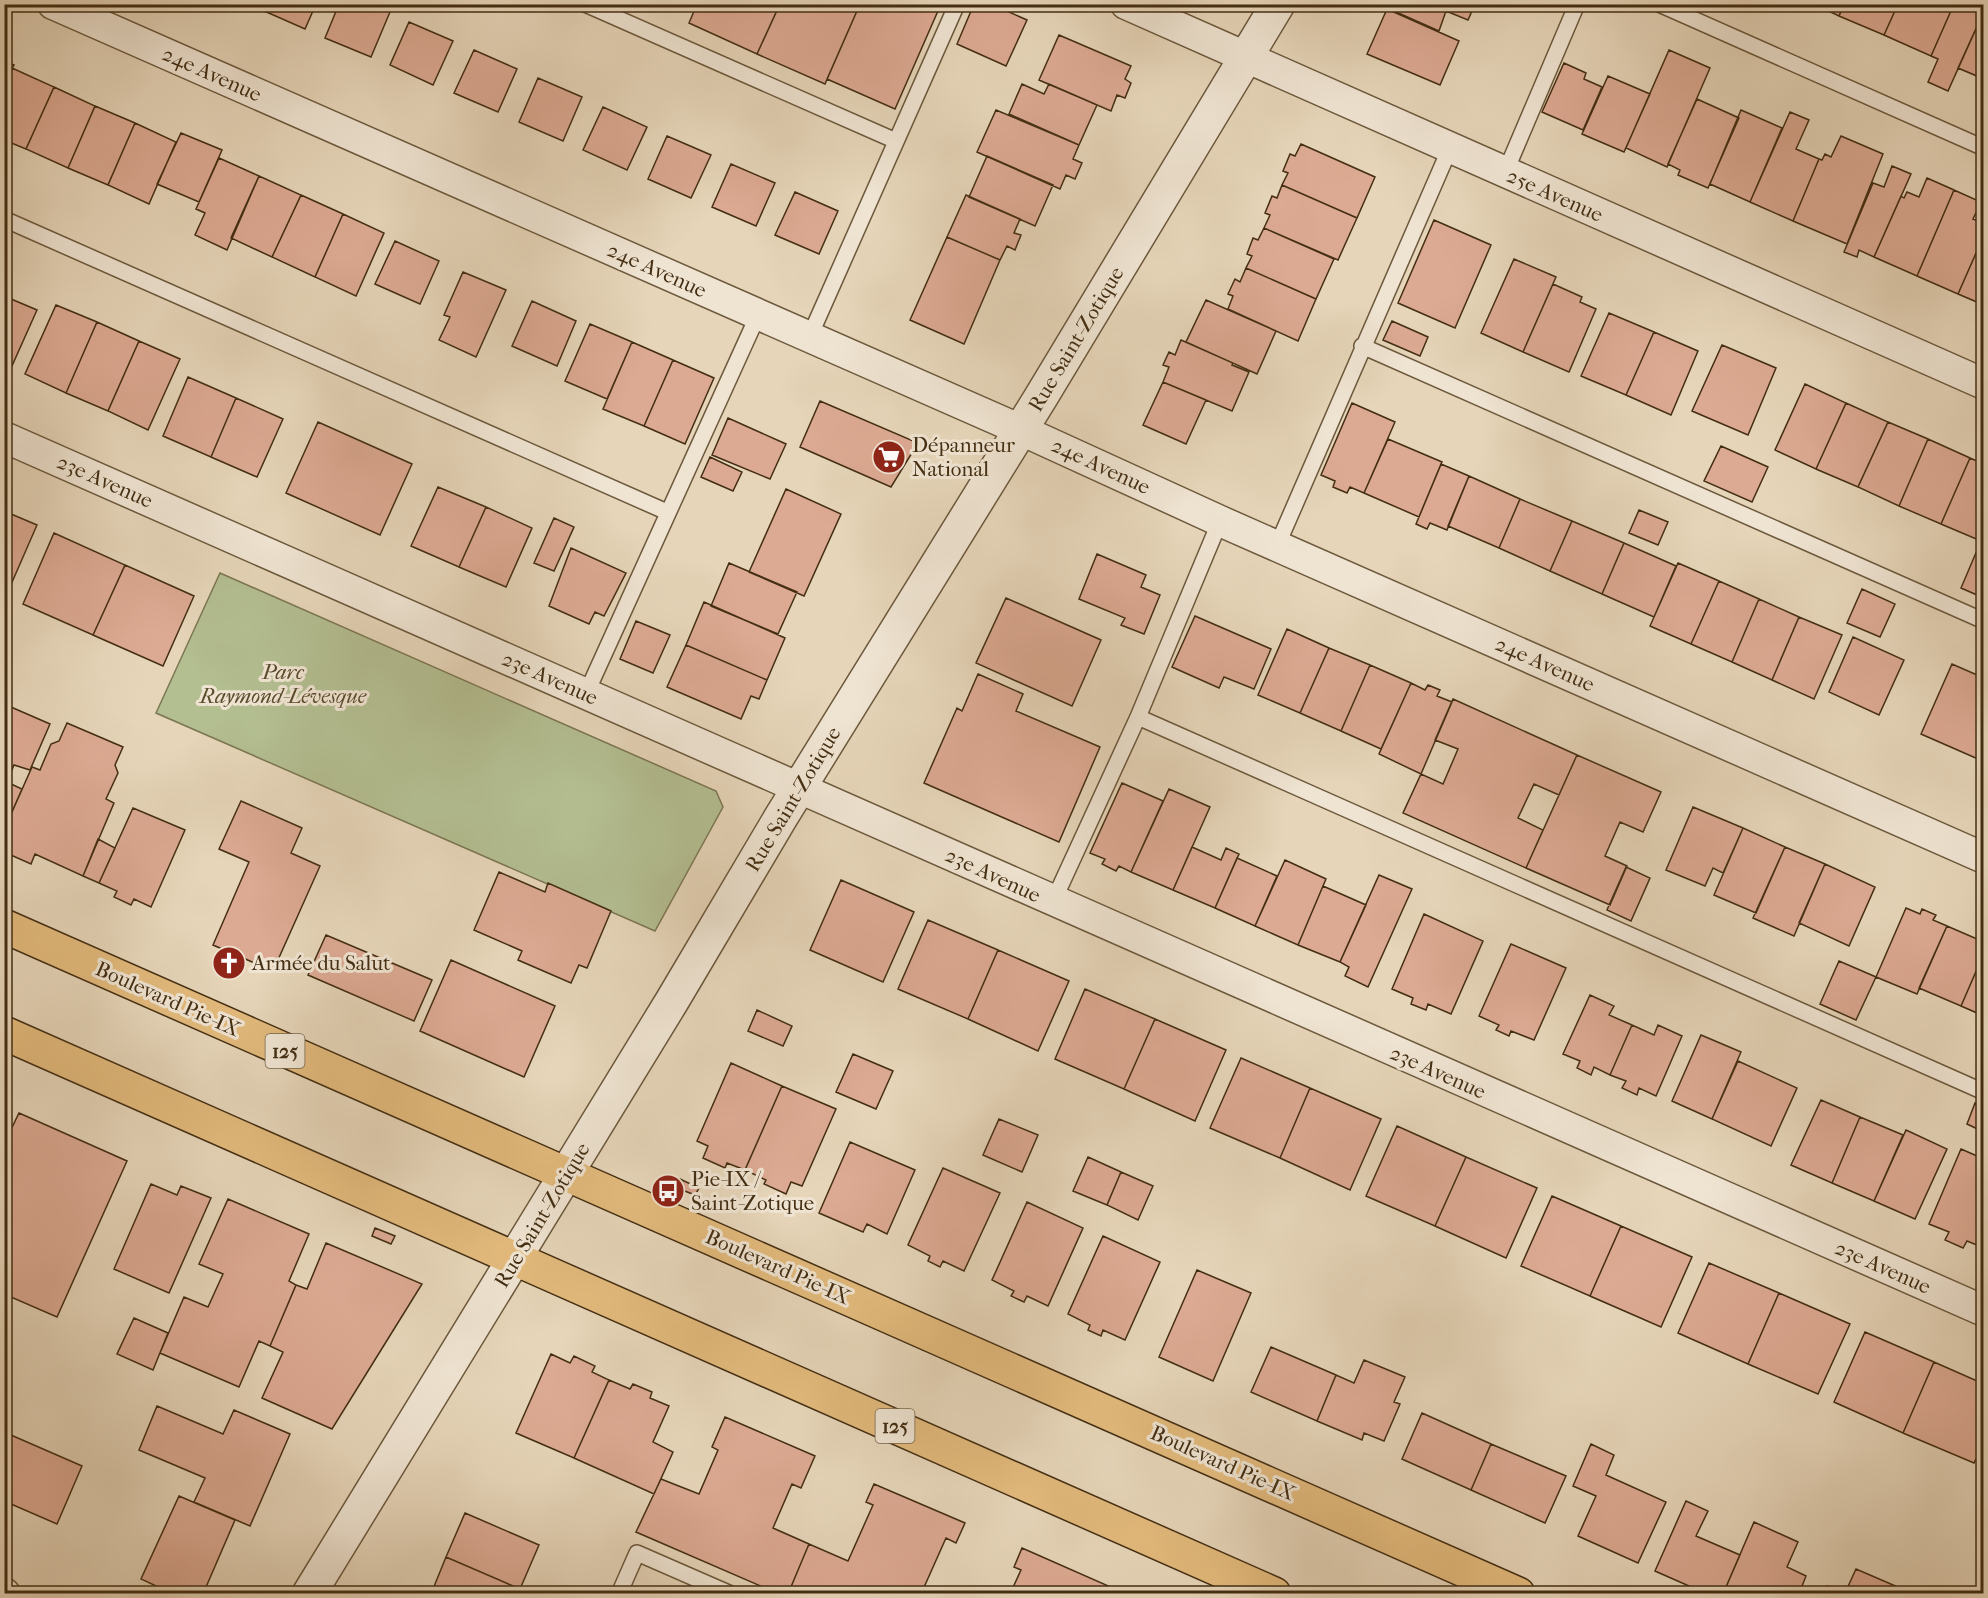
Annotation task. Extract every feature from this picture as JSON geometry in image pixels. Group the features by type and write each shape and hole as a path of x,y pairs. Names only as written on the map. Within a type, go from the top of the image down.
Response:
{"main road":[{"name":"Boulevard Pie-IX","path":"4,926 1518,1593"},
{"name":"125","path":"4,1032 1274,1593"}],"street":[{"name":"24e Avenue","path":"53,4 1021,430 1277,546 1983,858"},
{"name":"25e Avenue","path":"1126,4 1983,384"},
{"name":"Rue Saint-Zotique","path":"309,1593 799,788 1021,430 1278,4"},
{"name":"23e Avenue","path":"4,437 799,788 1053,903 1983,1311"}],"lane":[{"path":"585,4 896,141"},
{"path":"809,338 957,4"},
{"path":"1505,173 1578,4"},
{"path":"1659,4 1983,148"},
{"path":"1277,546 1450,148"},
{"path":"4,219 667,512"},
{"path":"586,694 758,315"},
{"path":"1362,346 1983,621"},
{"path":"1053,903 1138,717 1221,521"},
{"path":"1138,717 1983,1092"},
{"path":"619,1593 637,1553 730,1593"}],"green space":[{"name":"Parc Raymond-Lévesque","path":"220,573 716,791 723,807 655,931 156,713"}],"building":[{"path":"234,4 252,4 249,11"},
{"path":"264,4 316,4 305,29 262,10"},
{"path":"339,4 371,4 390,12 371,57 325,38"},
{"path":"697,4 771,4 778,8 757,54 689,23"},
{"path":"780,4 860,4 825,84 757,54"},
{"path":"860,4 941,4 895,109 827,79"},
{"path":"974,4 991,4 1027,20 1006,66 957,44"},
{"path":"1378,4 1475,4 1468,20 1446,11 1439,31"},
{"path":"1814,4 1844,4 1839,16"},
{"path":"1844,4 1898,4 1884,35 1839,16"},
{"path":"1898,4 1954,4 1931,56 1884,35"},
{"path":"1954,4 1984,4 1984,11 1948,91 1928,82 1938,59 1931,56"},
{"path":"1387,9 1459,41 1440,85 1367,54"},
{"path":"1984,11 1984,79 1958,68"},
{"path":"409,22 453,41 433,85 390,65"},
{"path":"1059,35 1131,66 1125,79 1131,83 1125,98 1117,95 1111,111 1039,80"},
{"path":"474,50 517,69 498,112 454,93"},
{"path":"1669,50 1710,68 1667,167 1626,148"},
{"path":"4,61 14,65 4,86"},
{"path":"1564,63 1586,73 1584,79 1602,87 1583,130 1542,112"},
{"path":"12,68 54,87 26,149 4,140 4,86"},
{"path":"1608,76 1650,94 1624,152 1582,134"},
{"path":"538,78 582,97 563,141 519,122"},
{"path":"1022,84 1044,94 1049,84 1097,105 1079,145 1009,114"},
{"path":"54,87 95,106 68,168 26,149"},
{"path":"1697,99 1739,118 1708,188 1678,175 1680,170 1668,164"},
{"path":"95,106 135,123 108,185 68,168"},
{"path":"603,107 647,127 627,170 583,150"},
{"path":"996,110 1079,145 1073,159 1082,163 1075,179 1066,175 1060,189 977,152"},
{"path":"1741,110 1782,128 1750,202 1710,184"},
{"path":"1790,112 1809,120 1796,149 1819,159 1793,221 1750,202"},
{"path":"135,123 176,142 149,204 108,185"},
{"path":"181,133 222,150 199,202 157,184"},
{"path":"667,136 711,155 691,198 648,179"},
{"path":"1841,136 1883,154 1847,244 1793,221 1819,159 1822,160 1825,154 1831,157"},
{"path":"1301,144 1375,177 1357,218 1282,185 1288,173 1283,171 1290,154 1295,156"},
{"path":"987,156 1053,185 1035,226 969,197"},
{"path":"219,158 259,176 227,250 195,235 205,213 196,209"},
{"path":"731,164 775,183 756,226 712,207"},
{"path":"1892,166 1911,174 1874,257 1859,250 1857,257 1844,252 1873,183 1884,187"},
{"path":"259,176 301,195 272,257 231,238"},
{"path":"1927,178 1954,190 1917,276 1874,257 1901,196 1904,198 1907,192 1919,197"},
{"path":"1282,185 1357,218 1338,260 1264,228 1270,215 1265,213 1272,196 1277,198"},
{"path":"1954,190 1981,202 1973,219 1984,223 1984,235 1958,294 1917,276"},
{"path":"795,192 838,211 819,254 775,235"},
{"path":"301,195 343,214 315,277 272,257"},
{"path":"966,195 1020,219 1014,233 1021,235 1015,250 1007,246 1000,260 947,237"},
{"path":"343,214 384,233 356,296 315,277"},
{"path":"1434,220 1491,245 1455,328 1398,303"},
{"path":"1264,228 1334,259 1316,299 1246,268 1252,256 1247,254 1253,238 1258,240"},
{"path":"1984,235 1984,305 1958,294"},
{"path":"947,237 1000,260 964,344 910,320"},
{"path":"395,241 439,261 420,304 375,284"},
{"path":"1514,259 1556,277 1523,352 1481,333"},
{"path":"1246,268 1316,299 1298,341 1228,309 1233,296 1228,294 1235,279 1240,282"},
{"path":"463,272 506,290 476,357 439,340 450,317 444,315"},
{"path":"1553,284 1582,297 1580,302 1596,309 1569,372 1523,352"},
{"path":"4,296 37,310 11,368 4,366"},
{"path":"1206,300 1276,331 1257,374 1186,342"},
{"path":"532,301 576,321 557,366 512,346"},
{"path":"56,305 97,322 66,393 25,374"},
{"path":"1609,313 1654,332 1626,395 1581,376"},
{"path":"1392,321 1428,337 1420,356 1383,340"},
{"path":"97,322 139,341 108,411 66,393"},
{"path":"590,324 632,342 607,399 565,381"},
{"path":"1654,332 1698,351 1671,415 1626,395"},
{"path":"1181,340 1249,372 1232,411 1163,382 1169,367 1163,365 1169,352 1175,355"},
{"path":"139,341 180,359 148,430 108,411"},
{"path":"632,342 673,360 644,426 603,409"},
{"path":"1722,345 1776,368 1748,435 1692,411"},
{"path":"673,360 714,378 685,444 644,426"},
{"path":"188,377 236,398 211,457 163,436"},
{"path":"1163,382 1206,400 1186,444 1143,425"},
{"path":"1805,384 1846,403 1816,469 1775,450"},
{"path":"236,398 283,419 257,477 211,457"},
{"path":"820,401 918,443 891,487 800,447"},
{"path":"1352,403 1395,422 1364,493 1350,487 1347,493 1333,487 1335,481 1321,475"},
{"path":"1846,403 1888,422 1858,487 1816,469"},
{"path":"728,418 786,444 770,479 712,455"},
{"path":"318,422 412,464 380,535 286,493"},
{"path":"1888,422 1928,439 1899,506 1858,487"},
{"path":"1388,439 1442,462 1419,517 1364,493"},
{"path":"1928,439 1970,458 1941,524 1899,506"},
{"path":"1721,446 1768,467 1752,502 1704,481"},
{"path":"710,457 742,472 733,491 701,477"},
{"path":"1970,458 1984,464 1984,535 1981,541 1941,524"},
{"path":"1441,464 1469,476 1447,530 1430,523 1427,529 1416,524"},
{"path":"1469,476 1520,499 1499,548 1448,526"},
{"path":"438,487 486,507 459,567 411,546"},
{"path":"786,489 841,514 804,596 749,572"},
{"path":"1520,499 1572,521 1550,571 1499,548"},
{"path":"486,507 532,528 506,587 459,567"},
{"path":"1639,510 1668,522 1658,545 1629,533"},
{"path":"4,511 37,525 6,596 4,595"},
{"path":"554,518 574,527 554,571 534,563"},
{"path":"1572,521 1624,543 1602,594 1550,571"},
{"path":"54,533 125,565 93,635 23,604"},
{"path":"1981,541 1984,542 1984,598 1961,588"},
{"path":"1624,543 1676,566 1654,617 1602,594"},
{"path":"571,548 626,573 604,616 595,612 589,624 549,606"},
{"path":"1097,554 1146,575 1141,587 1160,595 1144,634 1121,625 1125,618 1079,599"},
{"path":"729,563 797,592 778,634 711,606"},
{"path":"1678,563 1719,581 1691,644 1650,626"},
{"path":"125,565 194,596 163,666 93,635"},
{"path":"1719,581 1759,599 1732,662 1691,644"},
{"path":"1862,589 1895,604 1880,637 1847,623"},
{"path":"1006,598 1101,640 1072,706 976,663"},
{"path":"1759,599 1799,617 1772,680 1732,662"},
{"path":"704,602 785,638 767,680 686,645"},
{"path":"1195,616 1271,649 1254,689 1224,677 1219,688 1172,667"},
{"path":"1799,617 1842,635 1814,699 1772,680"},
{"path":"636,621 670,635 653,673 620,659"},
{"path":"1287,629 1329,648 1300,713 1258,695"},
{"path":"1853,637 1904,660 1879,715 1829,692"},
{"path":"686,645 767,680 759,699 751,696 741,719 667,687"},
{"path":"1329,648 1370,665 1341,731 1300,713"},
{"path":"1952,664 1984,678 1984,747 1978,759 1921,734"},
{"path":"1370,665 1411,683 1381,749 1341,731"},
{"path":"978,674 1023,694 1016,711 1100,747 1059,842 924,783 957,708 962,711"},
{"path":"1411,683 1425,690 1428,685 1440,690 1437,696 1452,702 1421,774 1379,754"},
{"path":"1453,699 1577,755 1559,795 1534,784 1518,818 1543,830 1526,868 1403,813 1421,774 1443,784 1458,749 1435,740"},
{"path":"4,704 50,724 30,770 14,765 7,782 22,789 4,830"},
{"path":"67,723 123,747 115,765 118,773 106,799 114,803 83,876 35,854 31,864 4,852 4,830 32,767 40,770 51,744 59,741"},
{"path":"1577,755 1661,792 1643,832 1620,822 1605,856 1627,866 1610,905 1526,868"},
{"path":"1122,783 1163,801 1131,872 1119,866 1116,871 1102,864 1105,859 1090,853"},
{"path":"1169,789 1210,807 1173,890 1131,872"},
{"path":"241,801 302,828 291,853 320,866 273,971 213,945 249,862 219,849"},
{"path":"1693,807 1743,828 1723,873 1713,868 1705,886 1666,870"},
{"path":"133,808 185,830 151,907 134,899 131,905 114,897 117,891 99,883"},
{"path":"1743,828 1785,847 1756,913 1714,895"},
{"path":"98,839 115,848 99,883 83,876"},
{"path":"1192,847 1221,860 1226,848 1239,854 1215,908 1173,890"},
{"path":"1785,847 1825,864 1794,936 1753,918"},
{"path":"1237,858 1277,876 1255,926 1215,908"},
{"path":"1285,860 1326,879 1298,945 1255,926"},
{"path":"1825,864 1875,887 1849,946 1799,923"},
{"path":"1626,867 1650,878 1631,921 1607,910"},
{"path":"499,872 545,892 548,883 611,911 587,968 579,965 571,983 518,960 522,951 474,930"},
{"path":"1379,875 1412,889 1368,987 1345,976 1349,967 1340,962"},
{"path":"841,880 914,912 883,982 810,950"},
{"path":"1323,886 1366,905 1340,962 1298,945"},
{"path":"1906,908 1920,914 1922,909 1936,915 1933,920 1947,926 1917,994 1876,977"},
{"path":"1424,914 1483,941 1451,1014 1428,1004 1426,1010 1411,1004 1413,998 1392,989"},
{"path":"928,920 998,950 968,1019 898,989"},
{"path":"1947,926 1984,942 1984,953 1961,1006 1919,988"},
{"path":"326,935 432,980 414,1021 308,975"},
{"path":"1511,944 1566,968 1534,1040 1511,1031 1509,1036 1496,1030 1499,1025 1479,1016"},
{"path":"998,950 1069,981 1038,1051 968,1019"},
{"path":"1984,953 1984,1016 1961,1006"},
{"path":"451,960 555,1006 524,1077 420,1031"},
{"path":"1839,961 1876,977 1856,1020 1820,1004"},
{"path":"1085,989 1155,1019 1124,1089 1055,1059"},
{"path":"1590,995 1614,1006 1609,1015 1632,1025 1610,1075 1594,1067 1591,1075 1577,1068 1580,1061 1563,1054"},
{"path":"757,1010 792,1026 783,1046 748,1031"},
{"path":"1155,1019 1226,1050 1195,1121 1124,1089"},
{"path":"1632,1025 1654,1035 1658,1025 1682,1036 1656,1096 1639,1088 1637,1095 1622,1088 1626,1081 1610,1075"},
{"path":"1701,1035 1741,1052 1712,1119 1672,1101"},
{"path":"853,1054 893,1071 876,1109 836,1092"},
{"path":"1241,1058 1310,1088 1280,1158 1210,1128"},
{"path":"1738,1061 1797,1088 1771,1146 1712,1119"},
{"path":"731,1063 782,1086 745,1170 727,1163 725,1168 703,1158 708,1146 697,1141"},
{"path":"782,1086 836,1109 802,1186 791,1182 786,1194 764,1184 766,1180 745,1170"},
{"path":"1310,1088 1381,1119 1350,1190 1280,1158"},
{"path":"1821,1100 1860,1117 1832,1183 1791,1165"},
{"path":"1975,1103 1984,1107 1984,1132 1967,1124"},
{"path":"19,1113 127,1161 57,1317 4,1294 4,1144"},
{"path":"1860,1117 1903,1135 1874,1201 1832,1183"},
{"path":"999,1119 1038,1135 1022,1172 983,1155"},
{"path":"1397,1126 1466,1157 1435,1226 1366,1196"},
{"path":"1906,1130 1947,1149 1915,1219 1874,1201"},
{"path":"850,1142 915,1170 887,1234 867,1224 863,1232 819,1213"},
{"path":"1961,1149 1984,1159 1984,1248 1967,1241 1963,1248 1945,1240 1949,1232 1929,1224"},
{"path":"1088,1157 1121,1172 1107,1205 1073,1191"},
{"path":"1466,1157 1537,1188 1506,1258 1435,1226"},
{"path":"943,1168 1000,1193 964,1271 943,1261 940,1267 928,1261 930,1256 908,1245"},
{"path":"1121,1172 1153,1186 1138,1220 1107,1205"},
{"path":"680,1179 699,1188 695,1195 677,1188"},
{"path":"151,1184 177,1195 181,1186 211,1198 169,1293 114,1269"},
{"path":"1552,1196 1621,1226 1590,1296 1521,1266"},
{"path":"228,1199 309,1234 289,1281 296,1285 270,1346 259,1341 239,1387 160,1353 184,1297 208,1307 223,1274 199,1264"},
{"path":"1027,1202 1083,1228 1048,1306 1027,1296 1024,1302 1011,1296 1014,1291 992,1280"},
{"path":"1621,1226 1692,1257 1661,1327 1590,1296"},
{"path":"375,1228 395,1236 391,1244 372,1236"},
{"path":"1103,1236 1160,1262 1125,1340 1103,1330 1101,1336 1088,1330 1090,1325 1068,1314"},
{"path":"326,1243 422,1284 332,1429 262,1398 283,1352 270,1346 296,1285 307,1289"},
{"path":"1709,1263 1779,1293 1748,1364 1678,1333"},
{"path":"1197,1270 1251,1293 1213,1381 1159,1357"},
{"path":"1779,1293 1850,1324 1818,1394 1748,1364"},
{"path":"134,1318 168,1333 153,1370 117,1354"},
{"path":"1865,1332 1934,1362 1903,1433 1834,1402"},
{"path":"1271,1347 1336,1375 1317,1421 1251,1392"},
{"path":"551,1354 570,1363 574,1356 595,1366 592,1372 609,1380 574,1458 516,1433"},
{"path":"1364,1360 1405,1377 1394,1402 1400,1404 1384,1441 1364,1433 1362,1440 1317,1421 1336,1375 1354,1383"},
{"path":"1934,1362 1984,1384 1984,1442 1974,1463 1903,1433"},
{"path":"609,1380 630,1389 633,1384 652,1392 650,1398 669,1406 653,1442 673,1452 654,1494 574,1458"},
{"path":"157,1406 223,1434 234,1410 290,1434 250,1526 194,1502 205,1478 139,1450"},
{"path":"1422,1413 1491,1444 1471,1490 1402,1459"},
{"path":"725,1417 815,1456 801,1488 792,1484 773,1528 809,1544 788,1594 779,1594 636,1532 661,1479 699,1494 718,1450 712,1447"},
{"path":"4,1432 82,1466 57,1524 4,1501"},
{"path":"1491,1444 1566,1476 1545,1523 1471,1490"},
{"path":"1591,1444 1614,1455 1606,1475 1666,1502 1638,1563 1578,1536 1596,1496 1573,1486"},
{"path":"874,1484 965,1523 956,1543 946,1538 921,1594 788,1594 809,1544 848,1561 873,1505 866,1502"},
{"path":"179,1496 235,1520 203,1594 173,1594 141,1579"},
{"path":"1686,1501 1708,1511 1696,1536 1740,1555 1723,1594 1707,1594 1655,1571"},
{"path":"465,1513 539,1545 520,1589 446,1557"},
{"path":"1754,1522 1798,1542 1787,1567 1806,1576 1799,1594 1723,1594"},
{"path":"1022,1548 1113,1588 1110,1594 1010,1594 1021,1570 1014,1567"},
{"path":"446,1557 520,1589 518,1594 431,1594"},
{"path":"1856,1569 1907,1591 1906,1594 1824,1594 1827,1586 1845,1593"}],"place":[{"name":"Dépanneur National","path":"889,457"},
{"name":"Armée du Salut","path":"229,963"},
{"name":"Pie-IX / Saint-Zotique","path":"668,1191"}]}
